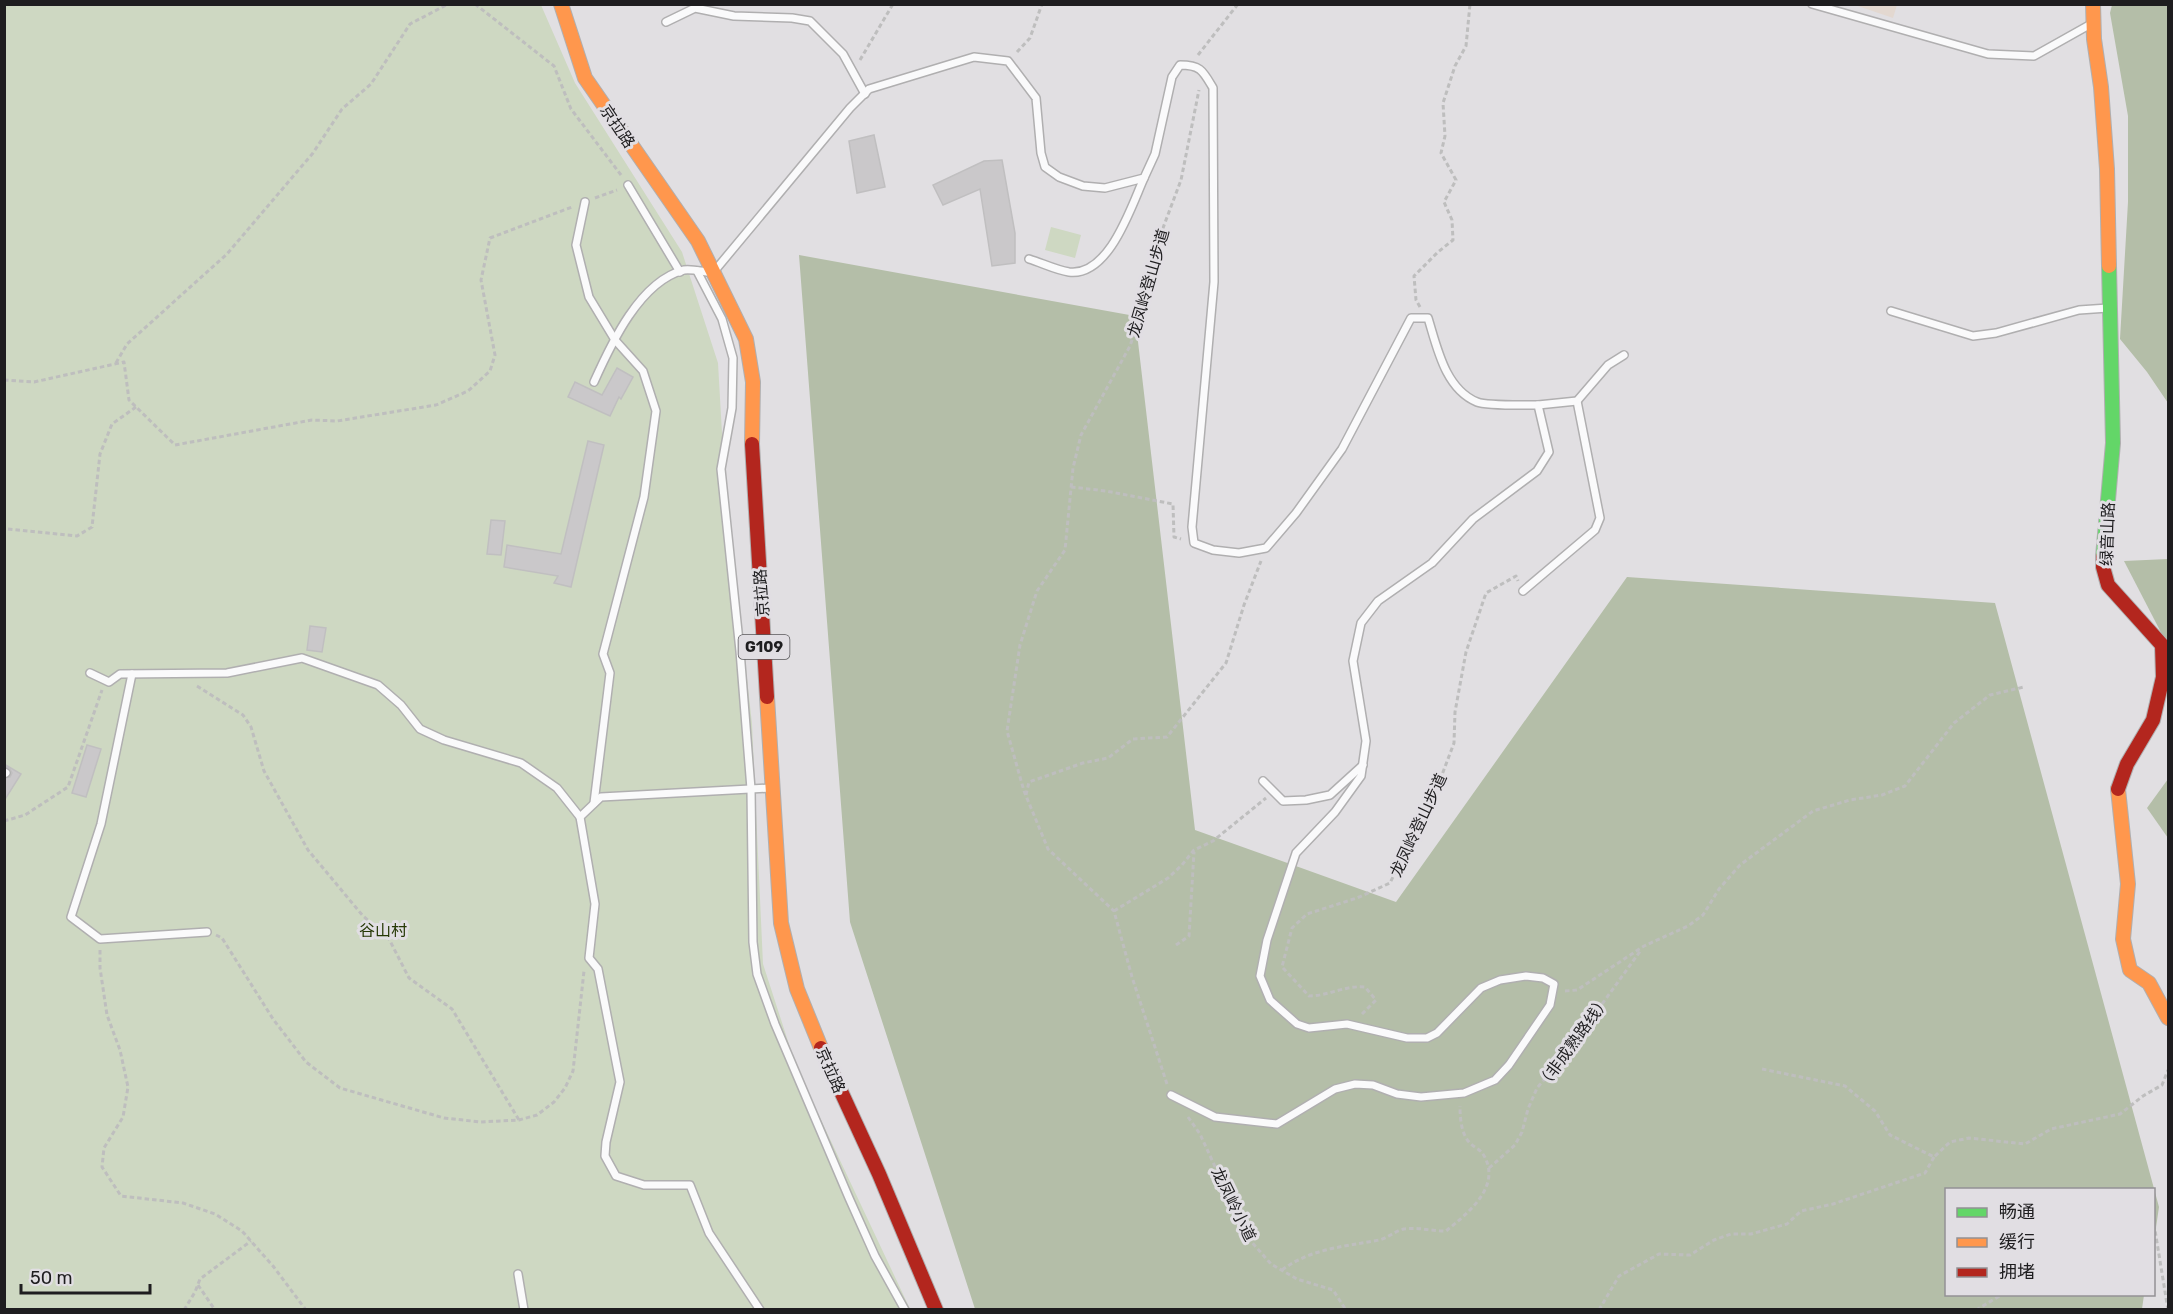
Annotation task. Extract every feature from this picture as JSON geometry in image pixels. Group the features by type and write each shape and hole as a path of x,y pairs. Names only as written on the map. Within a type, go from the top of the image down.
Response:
{"main road":[{"name":"京拉路","path":"561,4 585,78 698,240 746,339 753,382 752,442 781,923 797,989 830,1070 879,1174 936,1310"},
{"name":"绿音山路","path":"2093,4 2107,169 2113,443 2103,567 2108,585 2162,645 2163,677 2153,720 2127,764 2118,790 2128,884 2123,939 2130,969 2150,983 2169,1018"}],"lane":[{"path":"1812,4 1988,54 2034,56 2093,23"},
{"path":"666,22 695,8 734,16 792,18 810,21 843,54 865,94"},
{"path":"594,382 615,340 640,299 657,283 680,272 686,270 714,272 849,108 870,89 974,57 1008,61 1036,98 1041,153 1045,167 1059,177 1083,186 1105,188 1144,178"},
{"path":"1029,259 1071,272 1091,268 1110,251 1155,154 1172,77 1180,65 1191,65 1203,71 1213,88 1214,282 1192,527 1194,543 1213,550 1239,553 1266,548 1296,513 1342,449 1411,318 1428,318 1443,366 1460,390 1478,402 1538,405 1577,401 1608,365 1624,356"},
{"path":"628,185 680,272"},
{"path":"585,202 576,245 589,297 615,340 643,371 656,411 644,497 603,654 610,673 594,803"},
{"path":"697,271 722,319 732,358 732,408 722,469 741,651 751,789 753,942 757,974 775,1024 849,1198 875,1256 905,1310"},
{"path":"1891,311 1974,336 1996,333 2079,310 2110,308"},
{"path":"1523,591 1595,530 1600,518 1577,401"},
{"path":"1171,1095 1215,1117 1277,1124 1335,1089 1355,1084 1372,1085 1398,1094 1421,1097 1464,1093 1495,1080 1509,1065 1550,1005 1554,984 1543,978 1526,976 1500,980 1481,988 1437,1033 1427,1038 1407,1038 1347,1024 1309,1028 1297,1024 1270,1000 1260,976 1267,940 1296,853 1335,812 1361,776 1366,741 1353,661 1360,623 1378,601 1432,563 1473,519 1537,471 1549,452 1538,405"},
{"path":"90,673 110,682 120,674 227,673 302,658 378,685 401,705 420,729 444,740 521,763 557,788 580,817 595,904 589,958 598,969 620,1082 606,1142 605,1156 616,1176 644,1185 690,1185 709,1233 760,1310"},
{"path":"132,674 101,824 71,917 100,939 207,932"},
{"path":"1263,780 1283,801 1306,800 1330,795 1363,765"},
{"path":"580,817 601,797 773,788"},
{"path":"518,1274 524,1310"}],"path":[{"path":"116,363 127,344 227,254 313,153 342,109 371,84 410,24 448,4"},
{"path":"4,380 34,382 124,362 129,400 175,445 312,420 337,421 436,405 468,391 490,371 495,355 481,280 490,238 628,185 571,109 554,66 475,4"},
{"path":"853,72 893,4"},
{"path":"1008,61 1030,38 1042,4"},
{"path":"1191,65 1238,4"},
{"path":"1428,318 1416,300 1414,276 1453,240 1452,220 1444,202 1456,180 1441,153 1445,136 1443,103 1455,66 1466,46 1470,4"},
{"name":"龙凤岭登山步道","path":"1114,912 1048,849 1026,796 1007,731 1020,645 1037,591 1065,550 1073,468 1081,435 1130,345 1146,298 1157,243 1181,180 1203,71"},
{"path":"8,529 77,536 92,527 100,454 112,424 136,407"},
{"path":"1071,487 1106,491 1173,504 1174,537 1194,543"},
{"path":"1026,796 1029,782 1083,763 1108,758 1133,739 1167,737 1226,663 1244,605 1266,548"},
{"name":"龙凤岭登山步道","path":"1347,1024 1366,1012 1376,1000 1365,987 1354,986 1321,996 1309,996 1282,967 1292,928 1307,914 1357,898 1390,883 1440,780 1454,743 1455,712 1466,652 1486,593 1516,576 1523,591"},
{"path":"168,673 206,690 243,715 251,727 264,771 308,850 363,916 388,937 409,978 452,1009 519,1120"},
{"path":"4,821 25,814 68,787 106,680"},
{"path":"1553,991 1577,990 1644,946 1688,926 1703,915 1719,889 1740,865 1813,811 1850,800 1882,795 1905,786 1954,723 1990,695 2024,687"},
{"path":"1171,1095 1132,977 1114,912 1168,878 1194,850 1213,841 1274,792"},
{"path":"1176,945 1189,936 1194,850"},
{"path":"207,932 222,938 273,1019 306,1062 340,1088 444,1118 481,1122 519,1120 537,1115 554,1102 565,1088 573,1071 582,976 589,958"},
{"path":"100,939 100,968 107,1015 120,1050 128,1087 123,1117 104,1148 102,1167 121,1196 183,1203 215,1214 242,1231 306,1310"},
{"name":"（非成熟路线）","path":"1489,1168 1515,1145 1522,1132 1537,1088 1569,1050 1644,946"},
{"path":"1761,1069 1845,1086 1875,1111 1890,1135 1934,1157"},
{"path":"1599,1310 1619,1276 1659,1254 1690,1255 1714,1240 1731,1234 1751,1234 1787,1224 1801,1211 1833,1204 1925,1173 1934,1157 1950,1142 1969,1138 2025,1144 2051,1129 2120,1114 2162,1085 2169,1070"},
{"path":"1282,1270 1298,1258 1332,1248 1381,1240 1401,1230 1413,1228 1446,1231 1470,1212 1486,1190 1489,1168 1482,1153 1468,1141 1461,1123 1460,1106 1464,1093"},
{"name":"龙凤岭小道","path":"1171,1095 1200,1134 1248,1238 1271,1264 1297,1279 1333,1290 1346,1310"},
{"path":"2155,1230 2168,1310"},
{"path":"184,1310 200,1279 251,1241"},
{"path":"198,1285 215,1310"},
{"path":"1976,1310 2000,1296"}],"shaded area":[{"path":"1855,5 1897,5 1893,18"}],"green space":[{"name":"谷山村","path":"5,5 541,5 575,83 682,252 718,363 724,468 752,724 763,964 797,1069 910,1309 5,1310"},
{"path":"2112,5 2168,5 2168,403 2120,339 2128,202 2128,116 2110,13"},
{"path":"1051,227 1081,235 1075,258 1045,250"},
{"path":"799,255 1135,316 1195,830 1396,902 1627,577 1995,603 2154,1188 1945,1188 1945,1296 2144,1296 2142,1309 975,1309 850,922"},
{"path":"2168,559 2168,646 2124,561"},
{"path":"2168,779 2168,838 2147,808"},
{"path":"2155,1192 2159,1207 2155,1234"}],"building":[{"path":"874,135 885,187 857,193 849,141"},
{"path":"1002,160 1015,233 1015,263 992,266 980,189 943,205 933,185 984,161"},
{"path":"617,368 633,377 621,399 619,397 610,416 568,397 575,382 602,395"},
{"path":"588,441 604,445 571,587 554,583 558,576 504,567 507,545 561,554"},
{"path":"491,520 505,521 501,555 487,554"},
{"path":"310,626 326,628 322,652 307,650"},
{"path":"87,745 101,749 86,797 72,793"},
{"path":"4,764 21,774 4,801 4,778 10,777 12,773"}],"traffic: fast":[{"path":"2103,557 2113,443 2109,266"}],"traffic: slow":[{"path":"561,4 585,78 698,241 746,339 753,382 752,444"},
{"path":"2093,4 2094,39 2101,87 2107,169 2109,266"},
{"path":"767,697 781,923 797,989 821,1048"},
{"path":"2118,789 2128,884 2123,939 2130,970 2149,983 2168,1018"}],"traffic: jam":[{"path":"752,444 767,697"},
{"path":"2103,557 2108,585 2162,645 2163,677 2153,720 2127,764 2118,789"},
{"path":"821,1048 879,1174 936,1310"}]}
